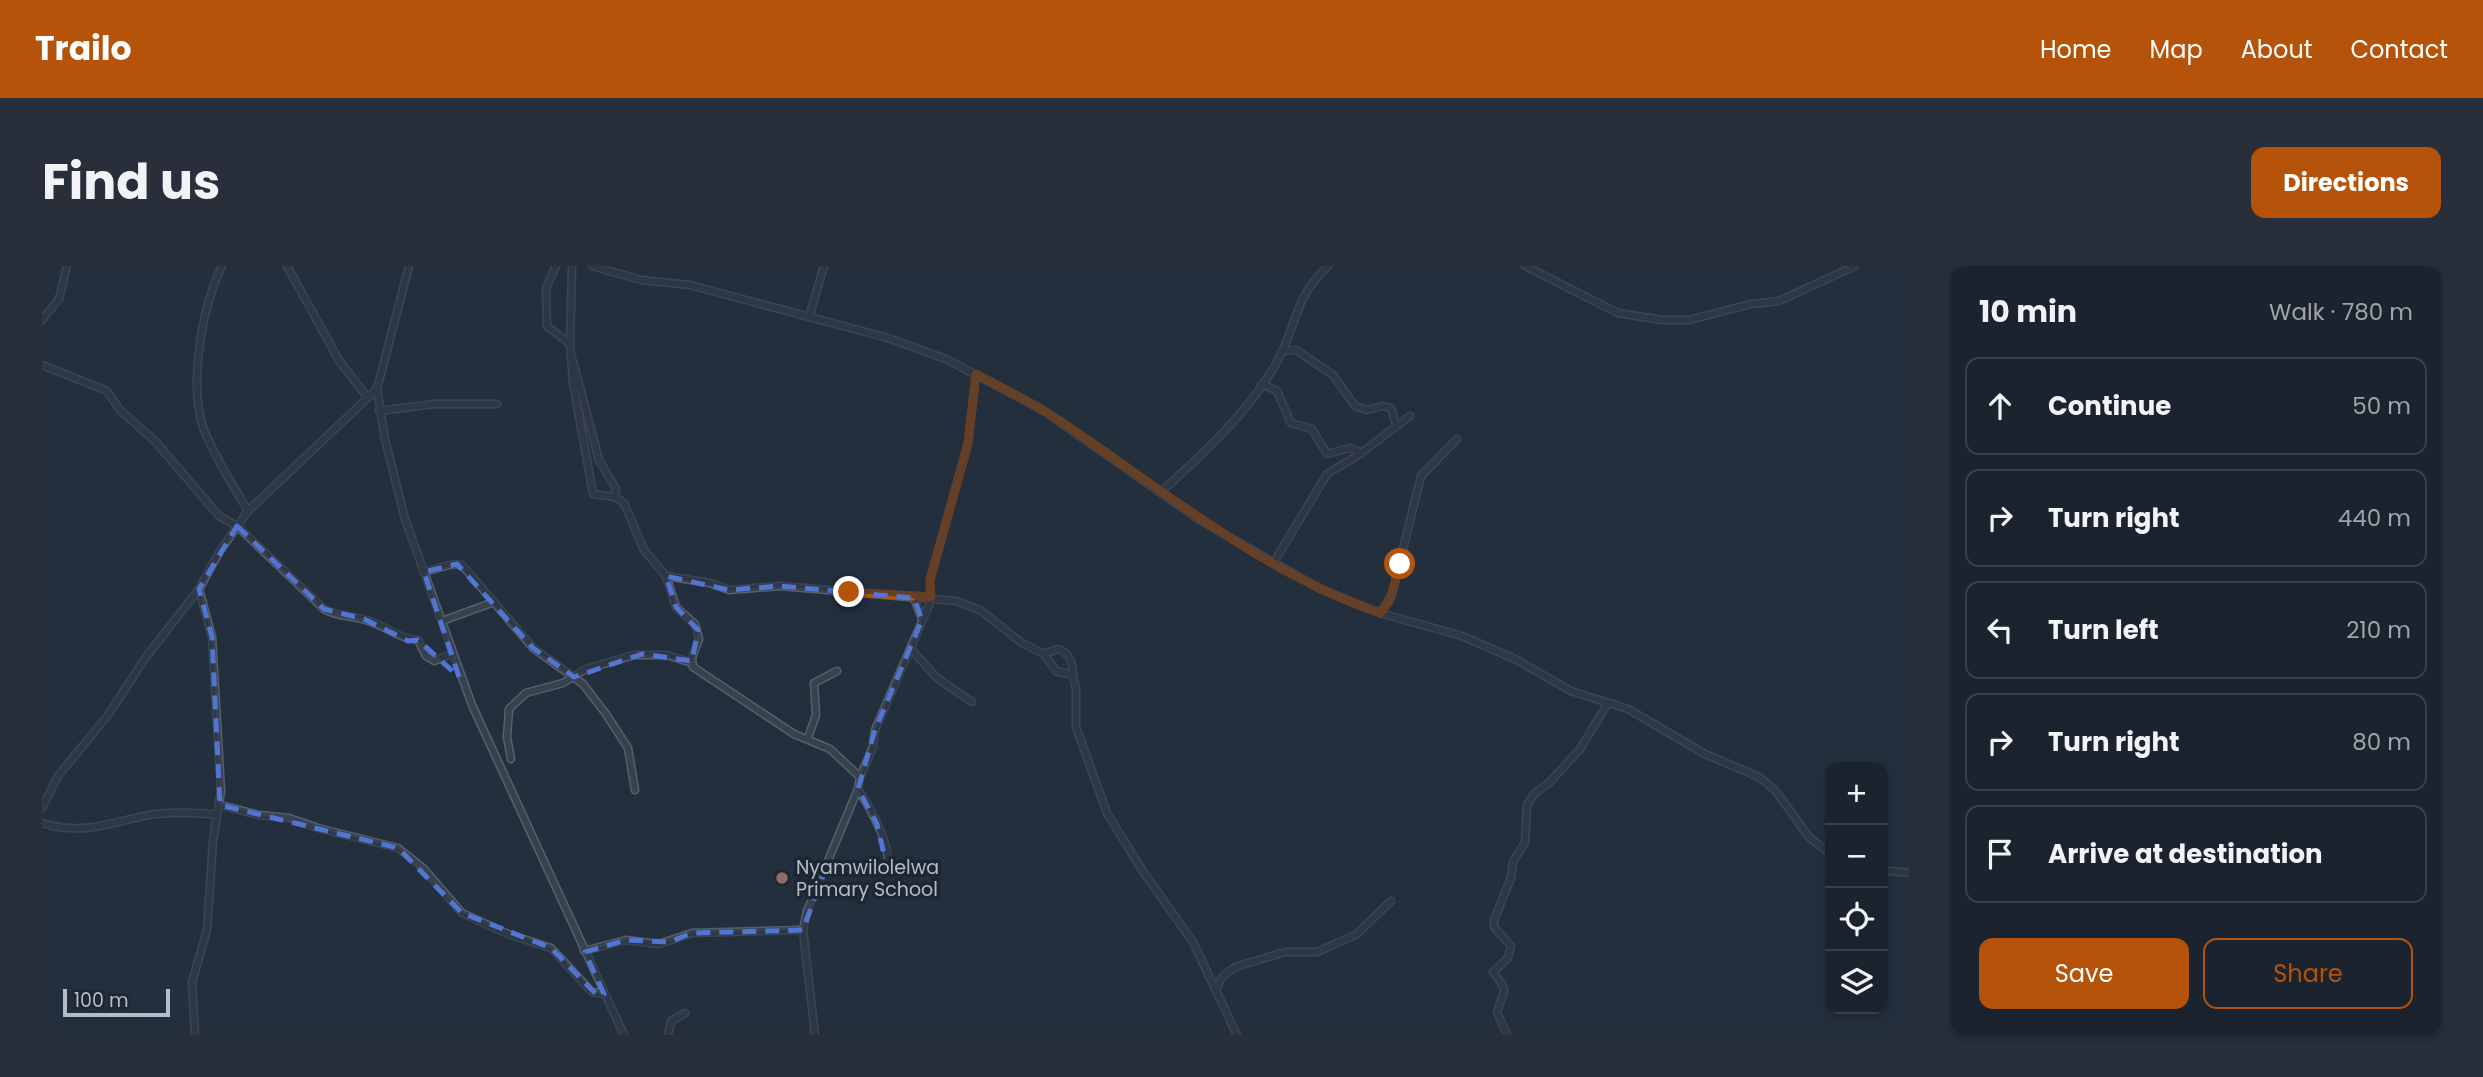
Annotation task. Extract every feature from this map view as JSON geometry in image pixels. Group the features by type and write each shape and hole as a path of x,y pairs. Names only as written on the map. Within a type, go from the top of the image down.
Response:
{"street":[{"path":"42,320 59,299 67,266"},
{"path":"222,266 209,297 201,344 200,412 222,467 248,511"},
{"path":"287,266 340,362 368,398"},
{"path":"409,266 377,389 391,467 452,654 494,756 624,1035"},
{"path":"556,266 546,288 547,326 570,344"},
{"path":"572,266 570,344 573,383 592,491 595,496 615,497 624,503 646,554 666,576 676,607 692,618 698,630 697,648 692,663 696,671 794,734 830,749 860,777"},
{"path":"592,266 641,280 690,285 897,341 976,374 1059,420 1207,524 1333,596 1380,613 1462,636 1515,659 1560,686 1628,709 1705,754 1768,782 1801,828 1825,850"},
{"path":"809,317 824,266"},
{"path":"1161,492 1197,459 1262,384 1282,351 1295,310 1328,266"},
{"path":"1525,266 1618,313 1662,320 1689,320 1751,304 1779,301 1855,266"},
{"path":"1282,351 1296,350 1326,370 1338,381 1355,406 1367,410 1383,406 1391,408 1396,425"},
{"path":"571,356 584,393 599,460 616,489 615,497"},
{"path":"42,365 107,391 219,516 237,526 324,609 339,617 364,619 407,640 418,640 426,656 434,661 452,654"},
{"path":"815,1035 803,930 872,751 875,730 931,597 930,580 968,443 976,374"},
{"path":"1262,384 1277,391 1288,419 1295,425 1312,429 1327,454 1350,448 1362,453"},
{"path":"42,808 58,776 102,724 152,648 199,589 248,511 377,389"},
{"path":"379,411 434,404 497,404"},
{"path":"1275,562 1323,478 1334,467 1362,453 1410,416"},
{"path":"1380,613 1387,606 1392,594 1421,476 1457,439"},
{"path":"424,572 453,564 462,565 533,648 575,677 625,740 635,790"},
{"path":"666,576 710,583 729,590 780,586 914,598 931,597 972,606 1022,643 1044,654 1056,671 1073,675"},
{"path":"195,1035 192,982 207,930 220,805 221,765 212,637 199,589"},
{"path":"914,598 922,620"},
{"path":"442,621 494,602"},
{"path":"911,649 937,678 972,702"},
{"path":"1044,654 1058,649 1066,653 1072,662 1076,690 1076,727 1107,813 1142,870 1193,942 1237,1035"},
{"path":"511,759 507,737 511,704 526,692 563,683 595,666 642,654 667,656 692,663"},
{"path":"808,738 816,715 814,683 837,671"},
{"path":"1507,1035 1497,1012 1506,994 1505,988 1493,971 1508,958 1511,946 1499,934 1494,920 1515,859 1525,842 1527,805 1585,742 1608,703"},
{"path":"827,864 870,870 887,867 888,859 877,824 858,789"},
{"path":"220,805 259,815 289,818 317,828 398,848 423,868 462,913 508,934 551,948 592,992 604,994"},
{"path":"42,823 69,830 109,826 153,815 184,812 217,814"},
{"path":"1888,871 1909,873"},
{"path":"1216,989 1222,977 1235,967 1285,952 1317,952 1357,934 1391,901"},
{"path":"584,951 626,940 669,942 692,933 803,930"},
{"path":"668,1035 671,1021 685,1013"}],"highlighted area":[{"path":"237,526 324,609 364,619 408,641 418,640 459,677 424,572 457,564 533,648 574,677 642,654 692,661 698,630 676,607 666,576 729,590 780,586 914,598 922,620 875,730 858,789 877,824 887,867 827,864 803,930 692,933 669,942 626,940 585,952 604,994 596,994 551,948 462,913 398,848 220,805 212,637 199,589"}],"place":[{"name":"Nyamwilolelwa Primary School","path":"782,878"}],"route":[{"path":"849,592 931,597 930,580 942,547 968,443 976,374 1059,420 1216,530 1333,596 1380,613 1390,600 1400,564"}]}
